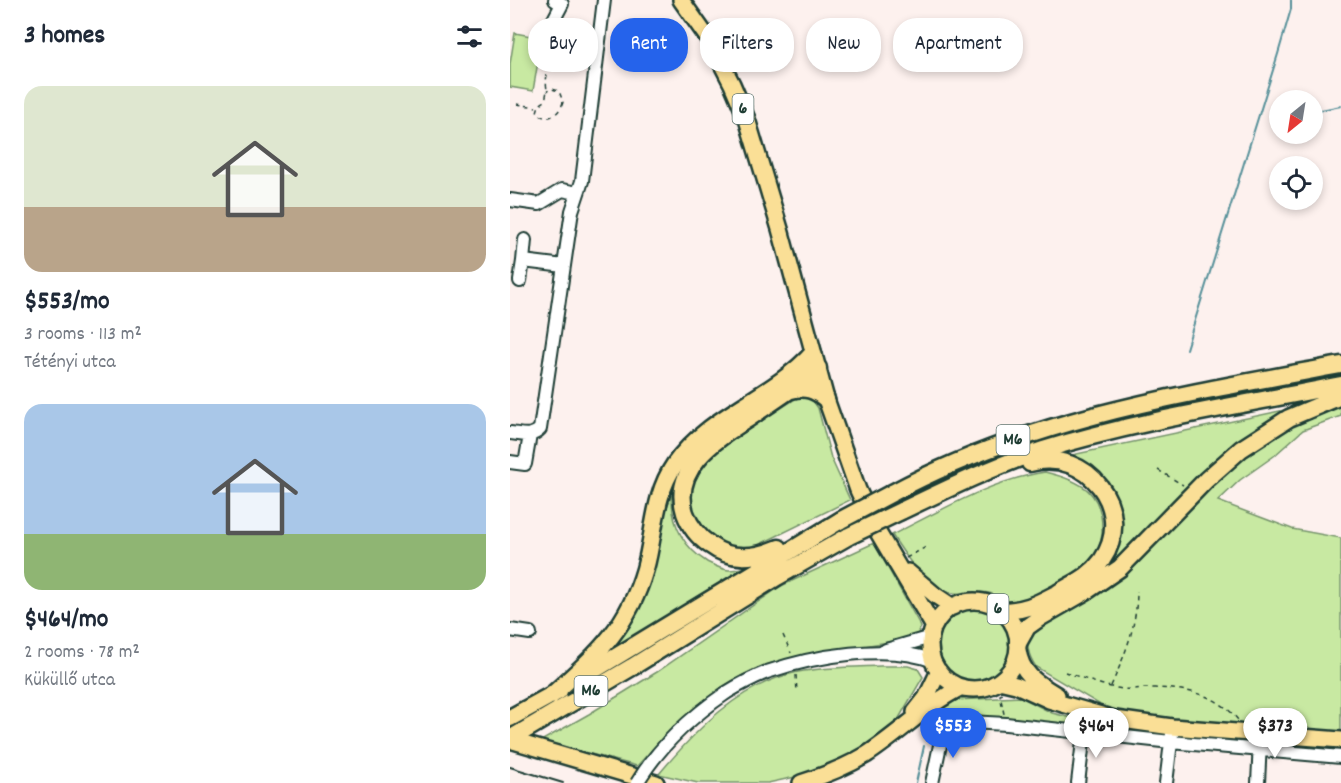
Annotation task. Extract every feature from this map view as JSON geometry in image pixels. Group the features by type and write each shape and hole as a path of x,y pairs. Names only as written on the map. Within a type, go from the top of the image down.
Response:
{"highway":[{"path":"547,704 600,652 630,608 645,567 658,500 678,460 699,438 794,372 816,360"},
{"path":"816,360 790,390 718,439 697,458 684,486 684,509 690,525 703,540 713,548 736,556 749,557 768,553 834,524"},
{"name":"M6","path":"510,739 547,704 834,524 955,462 998,445 1140,403 1341,365"},
{"name":"M6","path":"510,718 547,704 849,536 1012,461 1134,426 1341,385"},
{"path":"790,390 801,387 809,388 826,399"},
{"path":"1018,646 1028,627 1041,616 1088,590 1120,568 1224,462 1273,426 1341,396"},
{"path":"966,481 1037,461 1061,461 1090,474 1102,489 1109,505 1112,529 1109,545 1101,561 1089,575 1030,608 1001,610"}],"main road":[{"name":"6","path":"681,0 710,41 747,119 771,196 826,399 858,490 876,529 897,562 933,632 931,653 937,666"},
{"name":"6","path":"897,562 935,595 953,607 961,603 978,601 1001,610 1013,625 1019,659 1026,674 1040,685 1082,709"},
{"path":"933,632 939,619 953,607"},
{"name":"6","path":"1001,687 1014,664 1018,646"},
{"path":"937,666 949,681 962,687 1001,687"},
{"path":"906,724 926,698 937,666"},
{"name":"6","path":"1001,687 1016,685 1049,700 1172,734 1208,737 1242,732 1260,741 1341,740"},
{"path":"801,783 840,768 865,755 906,724 962,687"},
{"path":"510,739 656,783"}],"street":[{"path":"555,0 562,4 555,18"},
{"path":"598,47 604,0"},
{"path":"510,433 530,435 536,434 540,429 572,211 582,181 595,72"},
{"path":"510,200 539,204 562,190 578,193"},
{"path":"520,281 525,240"},
{"path":"523,261 564,266"},
{"path":"510,462 525,464 530,435"},
{"path":"510,630 530,633"},
{"path":"872,653 933,632"},
{"path":"637,783 653,760 684,725 726,693 765,673 826,657 872,653 904,654 937,666"},
{"path":"932,783 943,731 947,722 955,720 1084,732 1172,734 1166,783"},
{"path":"1078,783 1084,732"},
{"path":"1208,737 1260,741 1341,757"},
{"path":"1258,783 1260,741"}],"path":[{"path":"517,104 537,107 545,101 548,91 547,72"},
{"path":"537,107 538,114 546,118 560,111 563,102 562,94 556,89 548,91"},
{"path":"1158,470 1194,492"},
{"path":"897,562 926,548"},
{"path":"1111,687 1132,635 1137,608 1137,591"},
{"path":"1065,672 1111,687 1190,690 1212,699 1235,715 1242,732"},
{"path":"1001,687 1000,695 1006,723"}],"green space":[{"path":"515,33 528,35 528,72 536,72 533,91 510,87 510,64"},
{"path":"811,398 818,408 831,458 850,500 750,549 726,548 699,528 691,509 690,489 697,471 716,452 795,399"},
{"path":"1341,402 1341,416 1303,430 1274,456 1240,480 1218,501 1292,529 1341,538 1341,754 1254,745 939,726 929,712 954,700 1021,697 1052,713 1092,723 1099,704 1036,667 1028,650 1030,633 1161,531 1264,438"},
{"path":"1299,407 1266,422 1225,454 1135,544 1100,575 1119,534 1119,508 1107,484 1085,465 1067,456"},
{"path":"1045,472 1080,484 1095,498 1102,520 1102,534 1098,552 1088,567 1067,580 1030,597 1010,602 989,593 952,593 939,588 923,576 892,535 986,489"},
{"path":"672,495 676,525 691,549 707,562 721,568 729,570 743,568 612,650 632,621 644,597 663,519"},
{"path":"874,543 921,627 916,637 798,657 758,668 723,687 692,710 637,766 541,741 657,672 781,586"},
{"path":"975,609 989,612 1001,619 1008,631 1011,645 1008,659 1001,671 989,678 975,681 961,678 949,671 942,659 939,645 942,631 949,619 961,612"},
{"path":"908,666 918,669 923,677 895,725 854,754 818,772 768,783 698,783 659,774 688,741 720,711 757,687 798,672"}],"waterway":[{"path":"1186,349 1278,54 1291,9 1291,0"},
{"path":"1323,110 1341,106"},
{"path":"916,783 924,746"}],"railway":[{"path":"510,767 563,783"}]}
